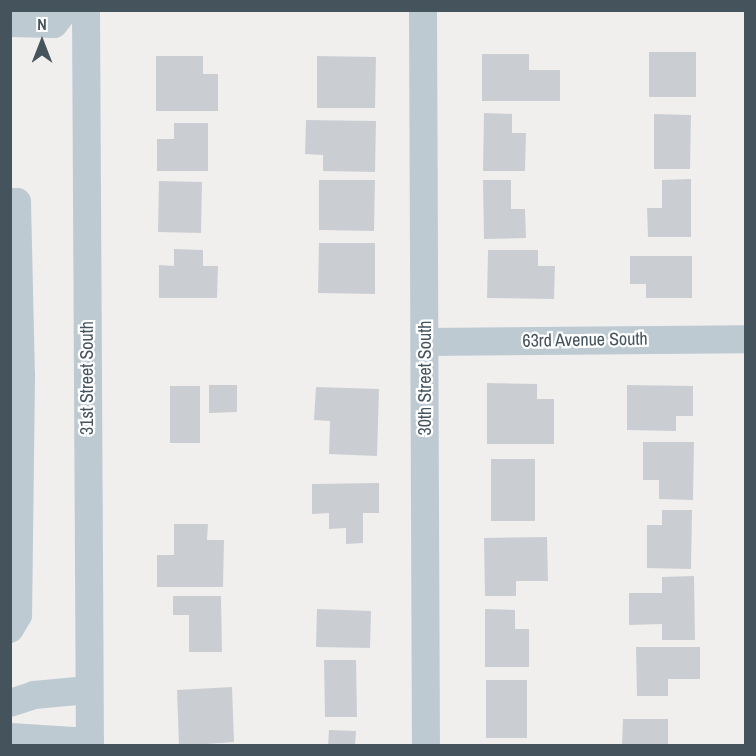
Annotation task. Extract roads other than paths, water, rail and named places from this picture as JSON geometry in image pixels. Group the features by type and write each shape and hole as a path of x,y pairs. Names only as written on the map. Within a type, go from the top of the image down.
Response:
{"street":[{"path":"10,23 54,24 65,10"},
{"name":"31st Street South","path":"86,10 90,744"},
{"name":"30th Street South","path":"423,10 426,746"},
{"path":"10,202 17,202 18,615 10,629"},
{"name":"63rd Avenue South","path":"425,342 746,339"},
{"path":"10,703 34,695 88,690"},
{"path":"10,736 90,744"}]}
